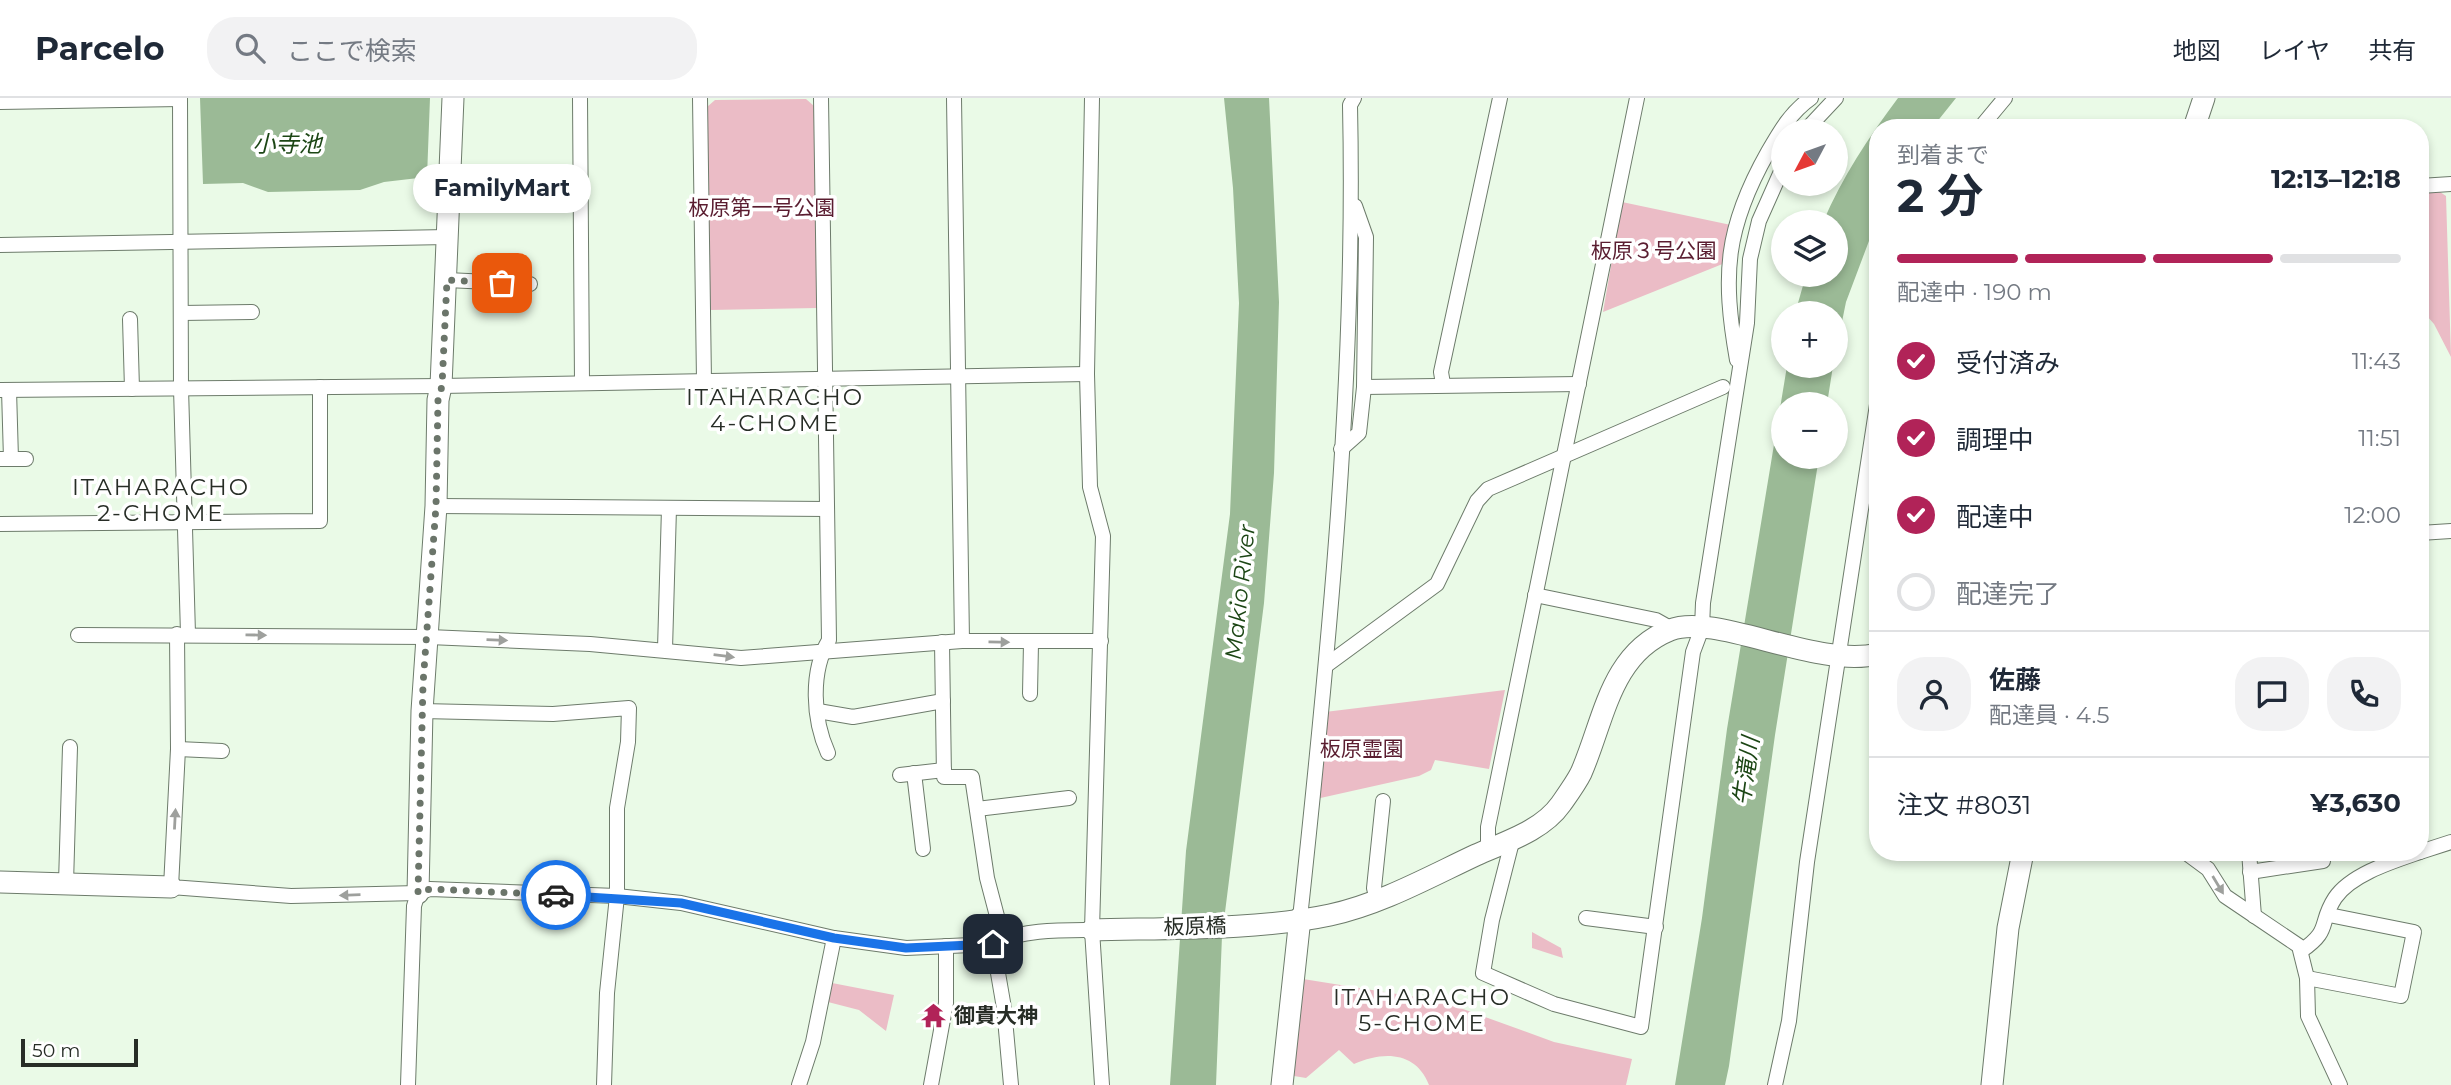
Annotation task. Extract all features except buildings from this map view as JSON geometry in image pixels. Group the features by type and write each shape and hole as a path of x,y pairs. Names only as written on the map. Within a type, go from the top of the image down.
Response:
{"street":[{"path":"408,1085 414,905 418,893 422,711 436,506 438,400 442,386 453,98"},
{"path":"580,98 582,382"},
{"path":"700,98 704,381"},
{"path":"821,98 829,640 819,658 817,711 818,732 828,753"},
{"path":"954,98 962,641"},
{"path":"1092,98 1087,373 1090,487 1103,536 1093,930 1102,1085"},
{"path":"1282,1085 1328,664 1352,198 1350,105 1354,98"},
{"path":"1443,384 1441,372 1500,98"},
{"path":"1488,849 1488,827 1637,98"},
{"path":"1739,368 1729,294 1735,225 1745,193 1775,141 1794,110 1811,98"},
{"path":"1816,119 1836,98"},
{"path":"1988,119 2005,98"},
{"path":"2197,119 2204,98"},
{"path":"0,102 180,99 184,522 171,887"},
{"path":"2429,185 2451,184"},
{"path":"1712,630 1703,603 1747,323 1750,259 1759,220 1771,194"},
{"path":"1341,449 1359,433 1364,387 1366,237 1352,198"},
{"path":"0,245 448,237"},
{"path":"447,280 530,284"},
{"path":"181,313 252,312"},
{"path":"130,319 132,389"},
{"path":"12,459 5,390 442,386 1087,373"},
{"path":"1364,387 1578,384"},
{"path":"0,524 320,521 320,387"},
{"path":"1328,664 1437,584 1477,501 1488,489 1723,387"},
{"path":"1775,1085 1789,1021 1833,657 1869,483"},
{"path":"436,506 827,509"},
{"path":"665,649 669,508"},
{"path":"2429,532 2451,531"},
{"path":"1535,595 1656,620 1672,629 1712,630 1833,657 1869,655"},
{"name":"板原橋","path":"1093,930 1274,922 1329,915 1377,900 1533,829 1559,807 1580,774 1608,695 1628,662 1643,646 1672,629"},
{"path":"1513,838 1492,920 1483,973 1554,1004 1641,1027 1693,652 1712,630"},
{"path":"78,635 429,637 665,649 741,658 962,641 1101,641"},
{"path":"942,642 944,777 972,777 998,941 1011,1085"},
{"path":"1030,694 1031,643"},
{"path":"817,711 853,717 943,701"},
{"path":"422,711 553,714 629,708 628,742 617,808 617,897 607,993 604,1085"},
{"path":"66,883 70,747"},
{"path":"178,749 222,751"},
{"path":"923,849 907,774 944,770"},
{"path":"977,809 1069,798"},
{"path":"1377,900 1374,888 1387,811"},
{"path":"2429,849 2451,842"},
{"path":"1992,1085 2008,928 2021,861"},
{"path":"2197,861 2208,869 2225,896 2299,946 2307,978 2308,1016 2340,1085"},
{"path":"2249,861 2254,915"},
{"path":"2250,872 2323,861"},
{"path":"2301,951 2320,938 2336,897 2374,867 2392,861"},
{"path":"0,882 171,887 291,896 418,893 430,889 617,897 709,908 834,938 906,948 998,941 1052,931 1093,930"},
{"path":"2307,978 2401,996 2414,932 2329,915"},
{"path":"1586,918 1656,927"},
{"path":"799,1085 813,1042 834,938"},
{"path":"931,1085 946,1003 946,946"}],"green space":[{"name":"板原第一号公園","path":"806,99 814,106 817,308 710,310 707,107 715,100"},
{"path":"2440,192 2446,196 2451,357 2429,318 2429,193"},
{"name":"板原３号公園","path":"1622,202 1731,225 1725,263 1603,312"},
{"name":"板原霊園","path":"1505,690 1489,769 1435,760 1431,770 1419,776 1316,799 1325,712"},
{"path":"1532,932 1561,948 1563,958 1532,948"},
{"path":"1303,979 1441,1001 1554,1042 1632,1059 1626,1085 1429,1085 1416,1066 1407,1060 1387,1056 1354,1064 1339,1050 1306,1078 1294,1076"},
{"path":"832,983 894,995 886,1031 859,1010 828,1002"}],"water":[{"name":"小寺池","path":"200,98 430,98 427,177 384,182 360,190 268,192 243,183 203,184"},
{"name":"Makio River","path":"1224,98 1269,98 1279,302 1274,473 1264,603 1222,936 1216,1085 1170,1085 1186,851 1230,514 1239,303 1233,188"},
{"path":"1898,98 1956,98 1939,119 1883,119"},
{"path":"1869,139 1869,241 1846,301 1798,301 1803,287 1848,287 1848,210 1829,210 1836,196 1848,196 1848,174"},
{"path":"1785,378 1831,378 1829,392 1783,392"},
{"name":"牛滝川","path":"1771,463 1771,469 1817,469 1775,735 1725,1085 1675,1085 1702,918 1727,729"}],"way so far":[{"path":"502,283 447,280 442,386 438,400 429,637 423,684 418,893 430,889 556,895"}],"place":[{"name":"FamilyMart","path":"502,283"},
{"name":"御貴大神","path":"934,1015"}],"district":[{"name":"ITAHARACHO 4-CHOME","path":"775,410"},
{"name":"ITAHARACHO 2-CHOME","path":"161,500"},
{"name":"ITAHARACHO 5-CHOME","path":"1422,1010"}],"route":[{"path":"556,895 681,903 868,944 906,948 993,944"}]}
